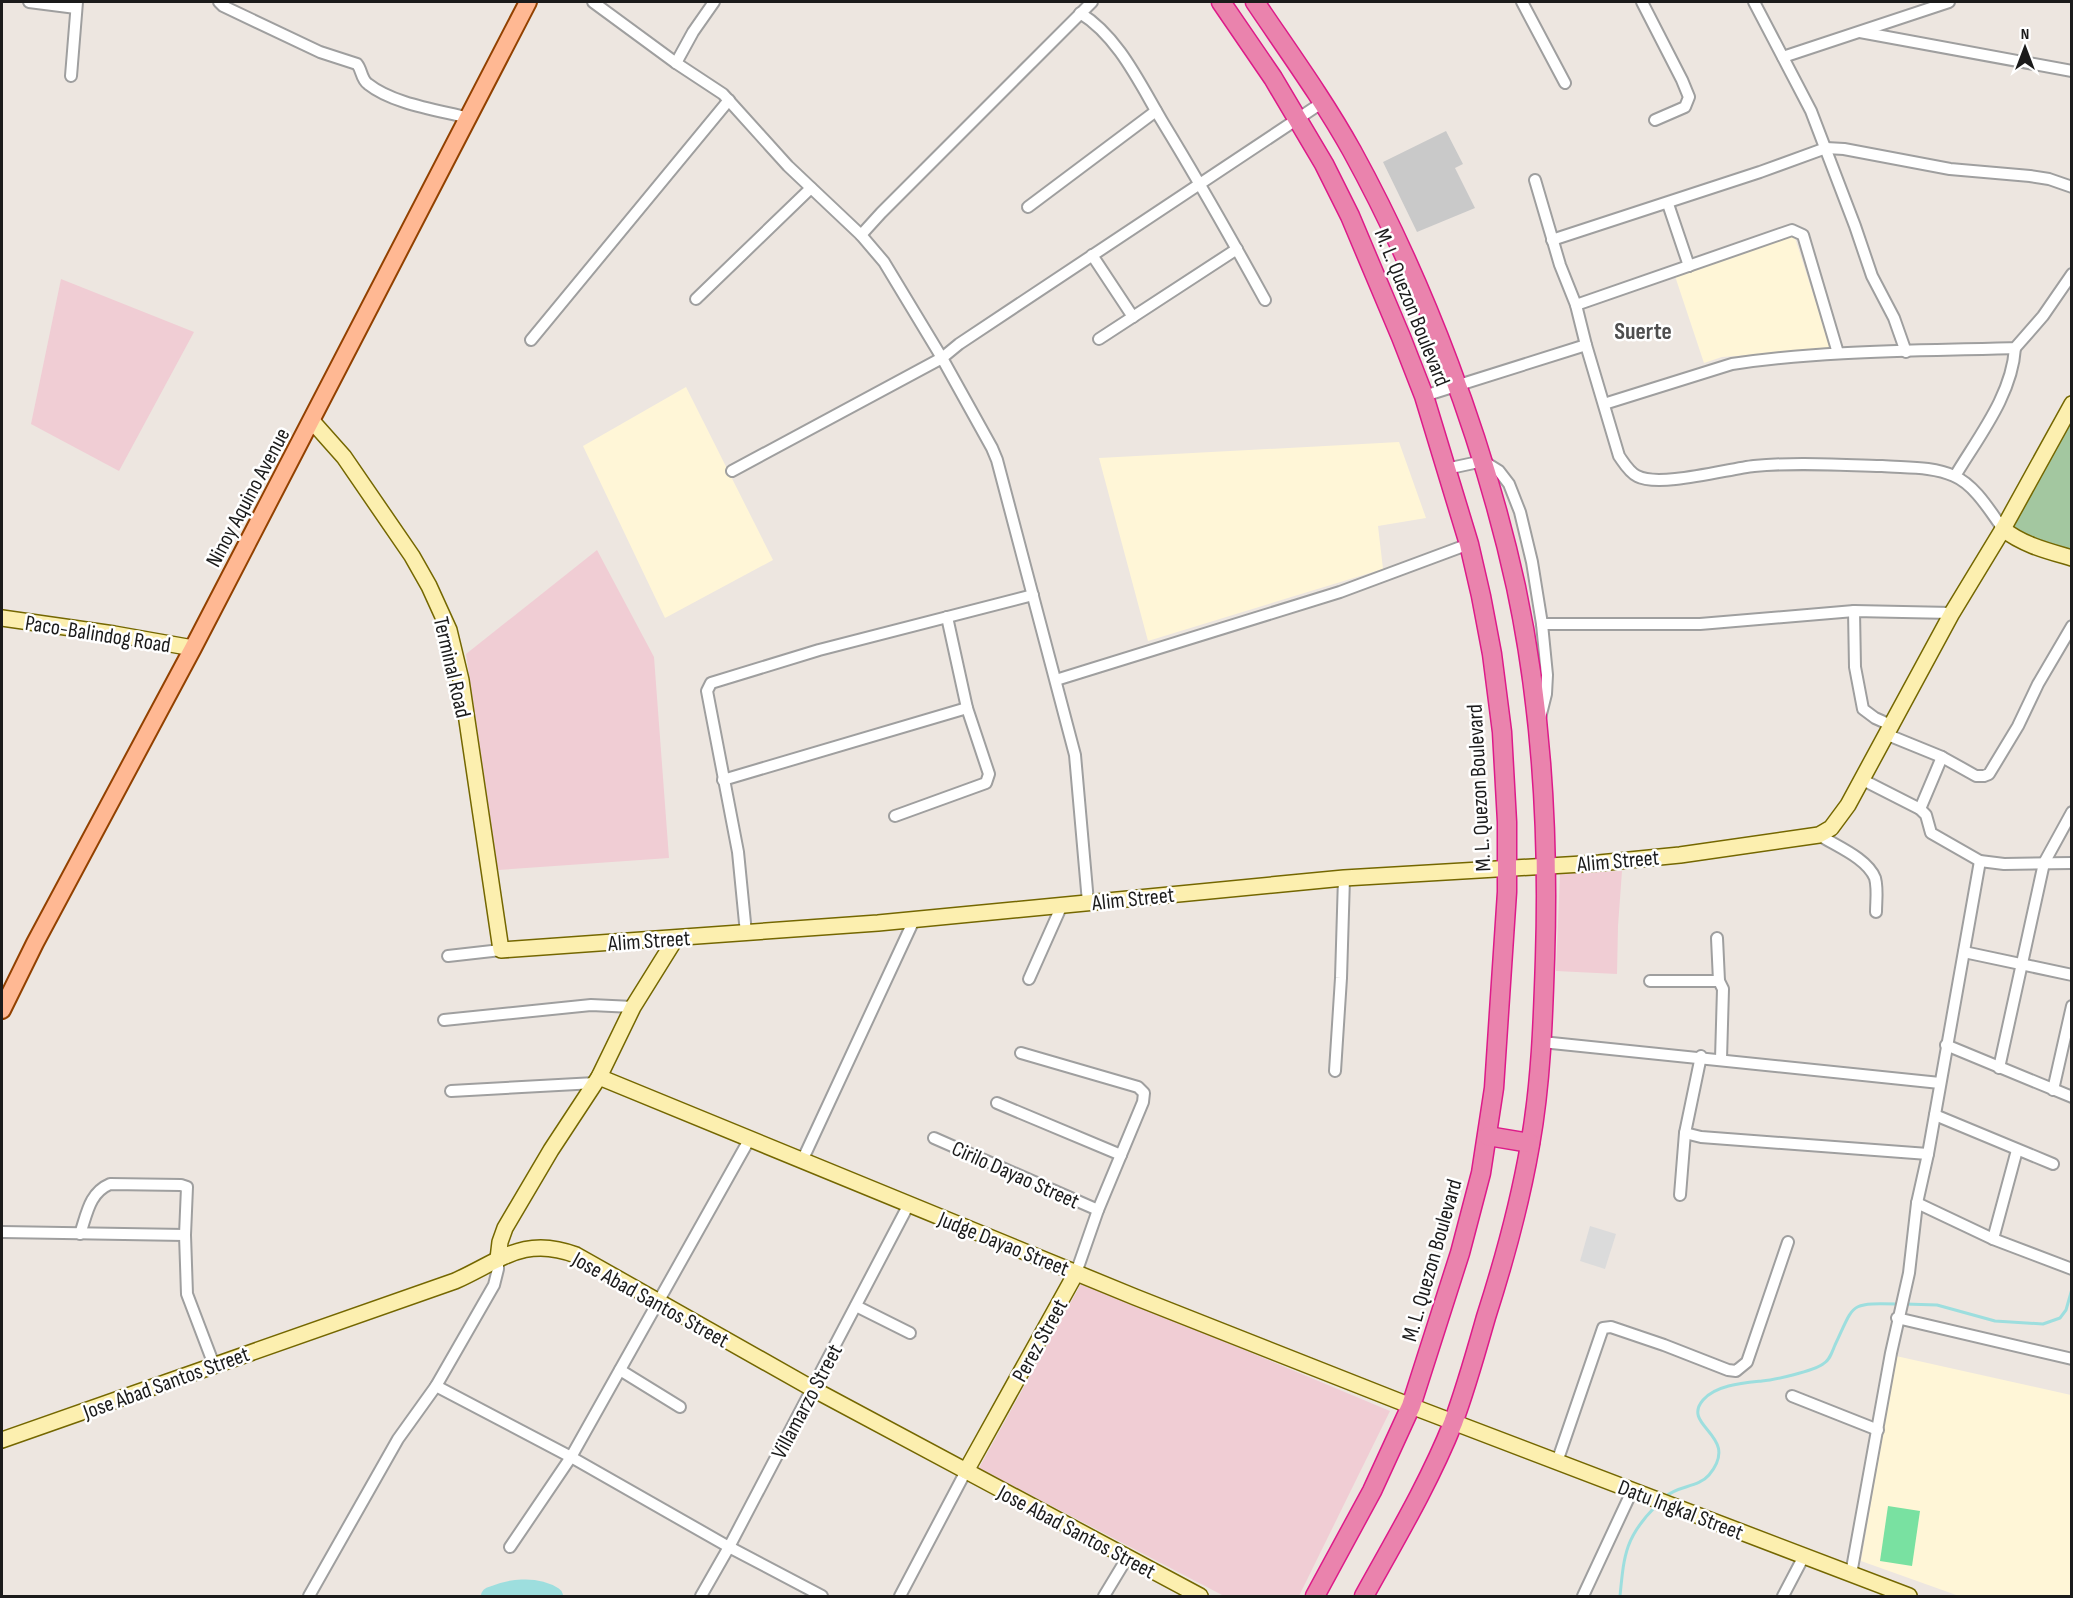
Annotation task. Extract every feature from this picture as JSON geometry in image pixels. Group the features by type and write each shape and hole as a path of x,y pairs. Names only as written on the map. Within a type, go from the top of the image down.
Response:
{"highway":[{"name":"M. L. Quezon Boulevard","path":"1221,2 1298,118 1324,164 1350,216 1424,396 1469,544 1492,654 1502,732 1507,868 1498,1037 1488,1136 1460,1253 1411,1406 1372,1491 1315,1596"},
{"name":"M. L. Quezon Boulevard","path":"1255,2 1323,102 1352,151 1409,268 1483,461 1504,534 1517,592 1538,727 1545,821 1542,1042 1530,1143 1502,1264 1453,1422 1411,1510 1364,1596"},
{"path":"1488,1136 1530,1143"}],"main road":[{"name":"Ninoy Aquino Avenue","path":"2,1011 40,932 194,648 528,2"}],"street":[{"path":"29,2 77,5 71,76"},
{"path":"219,2 223,6 320,52 357,64 366,84 413,104 469,118"},
{"path":"593,2 729,100 788,166 878,253 942,358 992,448 1075,755 1088,902"},
{"path":"676,63 693,32 714,2"},
{"path":"861,235 889,204 1092,2"},
{"path":"1522,2 1565,84"},
{"path":"1642,2 1689,97 1685,107 1655,120"},
{"path":"1754,2 1811,111 1872,276 1894,318 1906,352"},
{"path":"1783,57 1942,3"},
{"path":"1080,13 1095,24 1117,49 1199,183 1265,300"},
{"path":"1860,32 2072,71"},
{"path":"531,340 729,100"},
{"path":"732,471 942,358 958,344 1323,102"},
{"path":"1028,207 1156,111"},
{"path":"1552,240 1668,204 1826,148 1844,149 1950,169 2030,176 2072,186"},
{"path":"1535,180 1552,240 1576,305 1619,456 1637,477 1679,478 1729,469 1785,465 1920,468 1944,472 1967,484 2003,529 2020,541 2072,558"},
{"path":"696,299 811,188"},
{"path":"1668,204 1689,266"},
{"path":"1576,305 1792,230 1803,235 1838,353"},
{"path":"1099,339 1237,249"},
{"path":"1092,255 1133,317"},
{"path":"1955,476 2009,380 2015,348 2043,315 2072,274"},
{"path":"1424,396 1586,345"},
{"path":"1604,404 1732,364 1838,353 2015,348"},
{"path":"1818,835 1831,828 1863,780 1952,614 2003,529 2072,404"},
{"name":"Terminal Road","path":"312,421 344,457 412,556 429,586 448,630 461,680 501,950"},
{"path":"1446,469 1483,461 1499,471 1515,497 1532,562 1542,624 1546,685 1538,727"},
{"path":"1056,680 1340,592 1469,544"},
{"path":"746,933 738,852 707,691 711,683 819,650 1033,595"},
{"path":"1542,624 1700,624 1854,611 1952,614"},
{"path":"1854,611 1855,667 1863,710 1890,730 1976,776 1989,774 2018,726 2038,684 2072,626"},
{"path":"895,816 989,780 967,708 947,617"},
{"name":"Paco-Balindog Road","path":"2,618 194,648"},
{"path":"723,780 967,708"},
{"path":"1920,809 1942,758"},
{"path":"1863,780 1920,809 1926,814 1931,833 1980,861 2004,864 2072,863"},
{"path":"2000,1068 2044,863 2072,812"},
{"path":"1818,835 1853,856 1871,872 1876,886 1876,912"},
{"name":"Alim Street","path":"448,956 501,950 914,920 1344,878 1546,866 1680,855 1818,835"},
{"path":"1851,1574 1912,1255 1917,1203 1928,1154 1980,861"},
{"path":"1335,1071 1344,878"},
{"path":"1029,979 1062,905"},
{"path":"802,1161 914,920"},
{"path":"309,1596 398,1439 436,1386 494,1285 500,1242 505,1228 550,1150 597,1080 633,1007 676,938"},
{"path":"1717,938 1719,981 1723,989 1721,1059"},
{"path":"1964,952 2072,975"},
{"path":"1650,981 1719,981"},
{"path":"444,1020 598,1005 633,1007"},
{"path":"2053,1090 2072,1006"},
{"path":"1542,1042 1701,1056 1940,1083"},
{"path":"1946,1045 2072,1097"},
{"name":"Perez Street","path":"900,1596 966,1471 1076,1273 1098,1210 1143,1102 1143,1091 1138,1088 1020,1053"},
{"path":"1680,1195 1685,1133 1701,1056"},
{"path":"451,1091 597,1080"},
{"name":"Judge Dayao Street","path":"597,1080 1453,1422"},
{"path":"997,1103 1121,1155"},
{"path":"1935,1114 2053,1164"},
{"path":"1685,1133 1701,1137 1928,1154"},
{"name":"Cirilo Dayao Street","path":"934,1138 1098,1210"},
{"path":"510,1547 572,1457 749,1140"},
{"path":"1993,1239 2017,1150"},
{"path":"80,1234 95,1194 101,1188 110,1184 185,1185 188,1191 185,1235 187,1294 214,1365"},
{"path":"1917,1203 1993,1239 2068,1268"},
{"name":"Villamarzo Street","path":"701,1596 813,1389 909,1204"},
{"path":"2,1232 185,1235"},
{"path":"1557,1462 1603,1328 1611,1327 1736,1371 1747,1362 1788,1242"},
{"name":"Jose Abad Santos Street","path":"2,1440 455,1281 512,1252 531,1248 558,1248 576,1255 813,1389 1200,1596"},
{"path":"856,1306 910,1332"},
{"path":"1899,1315 2072,1359"},
{"path":"620,1370 680,1407"},
{"path":"436,1386 572,1457 729,1547 822,1596"},
{"path":"1792,1396 1878,1430"},
{"name":"Datu Ingkal Street","path":"1453,1422 1910,1596"},
{"path":"1583,1596 1632,1491"},
{"path":"1783,1596 1804,1556"},
{"path":"1104,1596 1127,1558"}],"shaded area":[{"path":"1446,131 1463,164 1455,168 1475,208 1417,232 1383,162"},
{"path":"1794,235 1830,346 1826,350 1722,357 1704,363 1675,276"},
{"path":"61,279 194,332 119,471 31,424"},
{"path":"686,387 773,560 665,618 583,446"},
{"path":"1399,442 1426,518 1378,526 1383,569 1148,641 1099,458"},
{"path":"597,550 654,657 669,858 498,870 466,654"},
{"path":"1622,871 1617,974 1556,971 1560,873"},
{"path":"1590,1226 1616,1234 1605,1269 1580,1261"},
{"path":"1082,1282 1390,1411 1299,1596 1224,1596 979,1468"},
{"path":"1896,1356 2071,1395 2071,1596 1959,1596 1861,1561"}],"green space":[{"path":"2071,418 2071,550 2028,536 2013,527"},
{"path":"1888,1506 1920,1511 1912,1566 1880,1561"}],"waterway":[{"path":"1905,1304 1937,1305 1995,1321 2043,1324 2060,1318 2066,1310 2072,1289"},
{"path":"1665,1497 1704,1479 1717,1461 1719,1450 1716,1441 1699,1417 1698,1409 1708,1395 1730,1386 1784,1377 1818,1367 1829,1358 1846,1321 1855,1308 1870,1304 1898,1304"},
{"path":"1620,1596 1628,1547 1638,1527 1656,1506"},
{"path":"490,1596 522,1588 539,1590 554,1596"}],"district":[{"name":"Suerte","path":"1643,331"}]}
